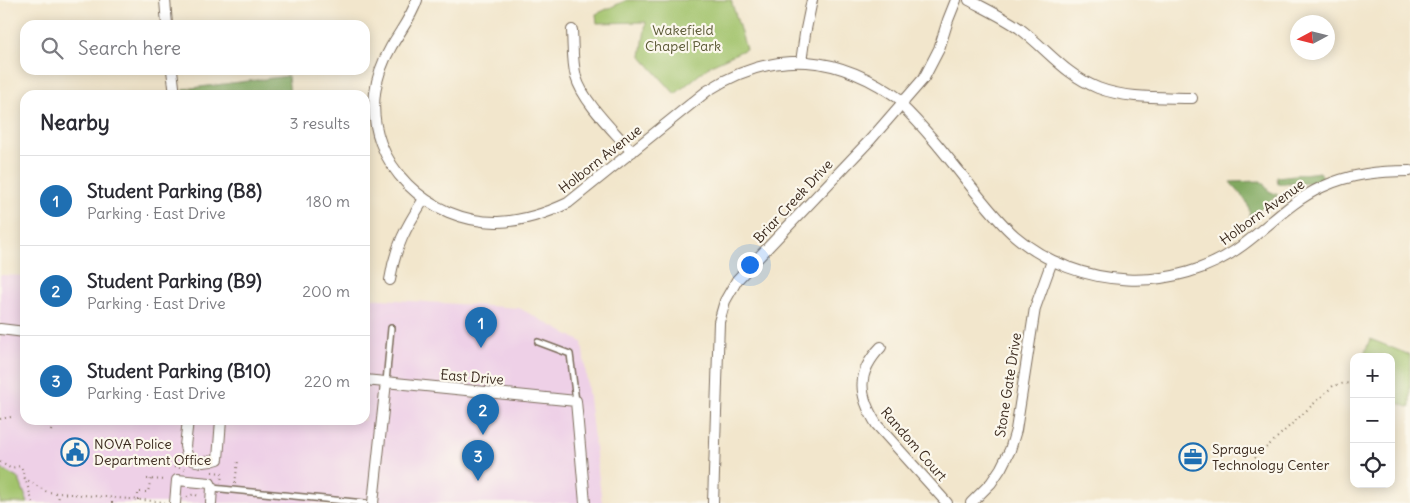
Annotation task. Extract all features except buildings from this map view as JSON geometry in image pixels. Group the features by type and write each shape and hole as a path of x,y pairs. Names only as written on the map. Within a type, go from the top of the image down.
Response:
{"street":[{"path":"165,0 167,20"},
{"name":"Holborn Avenue","path":"417,0 408,21 384,60 376,86 374,111 379,138 390,164 400,178 424,199 458,216 477,220 497,222 533,218 551,212 568,203 707,91 756,67 776,63 801,62 828,65 848,70 886,89 917,120 998,220 1032,249 1052,261 1080,271 1115,279 1138,280 1160,278 1182,274 1204,266 1223,258 1242,246 1284,210 1302,197 1322,187 1341,179 1362,174 1410,170"},
{"path":"801,62 812,0"},
{"name":"Briar Creek Drive","path":"713,503 718,329 725,300 737,280 902,104 924,78 933,64 956,0"},
{"path":"969,0 1018,28 1066,70 1098,88 1136,96 1192,98"},
{"path":"572,30 576,75 579,86 632,152"},
{"path":"173,75 174,90"},
{"path":"390,280 398,246 405,228 424,199"},
{"name":"Stone Gate Drive","path":"971,503 991,483 1010,450 1016,430 1035,308 1052,261"},
{"path":"0,330 20,332"},
{"name":"Random Court","path":"881,347 866,366 862,377 864,400 877,425 947,503"},
{"name":"East Drive","path":"370,380 576,400"},
{"path":"374,503 386,382"},
{"path":"576,400 585,503"},
{"path":"187,425 185,446 187,455 193,460 206,462 218,459 221,425"},
{"path":"178,502 177,480 217,485 206,502"}],"lane":[{"path":"386,382 391,328"},
{"path":"538,342 570,354 576,400"},
{"path":"217,485 365,503"}],"path":[{"path":"1254,458 1333,386 1345,383 1350,384"},
{"path":"0,419 11,418"},
{"path":"51,431 52,425"},
{"path":"174,474 176,448"},
{"path":"235,486 238,461"},
{"path":"0,462 10,468 21,466 32,503"},
{"path":"24,478 48,492 59,494 178,502 194,494 206,502"},
{"path":"138,500 138,492 148,492 151,478"},
{"path":"147,479 173,480"},
{"path":"217,485 228,486"},
{"path":"58,503 59,494"},
{"path":"112,498 112,503"}],"shaded area":[{"path":"0,275 20,276 20,425 370,425 370,298 519,308 582,342 602,503 0,503"}],"green space":[{"name":"Wakefield Chapel Park","path":"627,0 731,0 746,49 711,65 675,94 641,56 646,22 597,23 596,14"},
{"path":"288,76 289,90 184,90"},
{"path":"1320,172 1326,183 1278,184 1277,177"},
{"path":"1261,181 1269,191 1278,195 1247,220 1249,215 1248,205 1230,182"},
{"path":"1370,339 1410,355 1410,408 1395,402 1395,353 1365,353"},
{"path":"0,468 19,479 28,503 0,503"}],"place":[{"name":"Student Parking (B8)","path":"481,348"},
{"name":"Student Parking (B9)","path":"483,435"},
{"name":"NOVA Police Department Office","path":"75,452"},
{"name":"Sprague Technology Center","path":"1193,457"},
{"name":"Student Parking (B10)","path":"478,481"}]}
